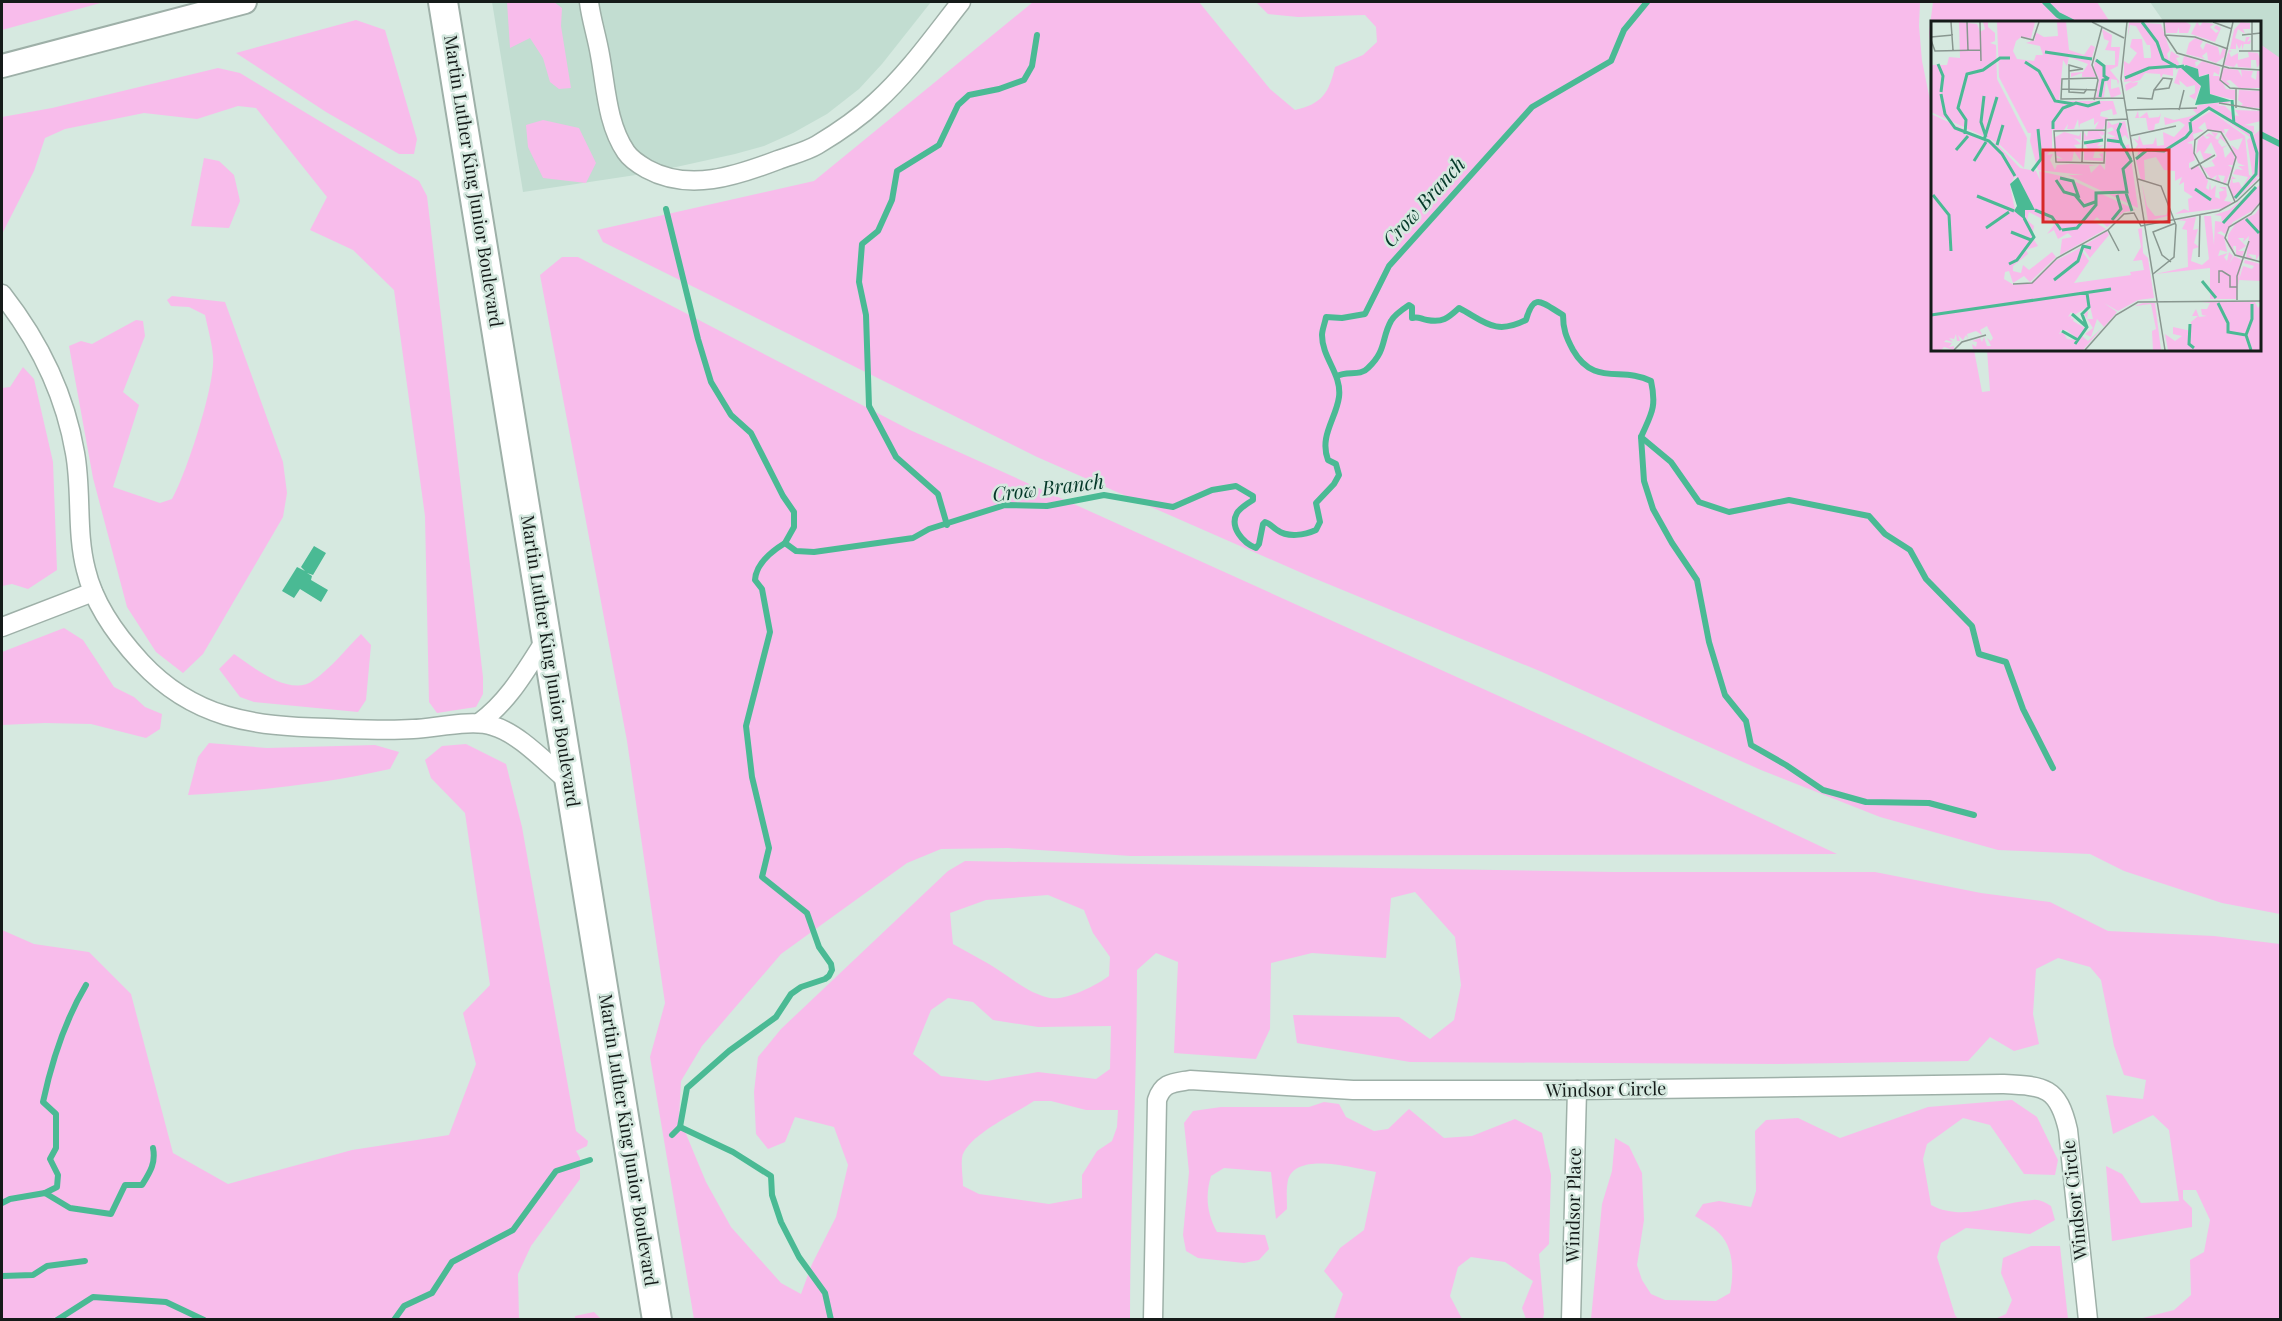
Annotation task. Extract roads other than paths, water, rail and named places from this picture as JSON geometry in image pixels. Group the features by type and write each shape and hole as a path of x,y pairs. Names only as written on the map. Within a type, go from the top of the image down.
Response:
{"main road":[{"name":"Martin Luther King Junior Boulevard","path":"443,2 657,1320"}],"street":[{"path":"2,66 244,2"},
{"path":"588,4 601,58 606,96 617,133 626,153 660,176 680,181 720,178 760,167 814,147 833,135 874,104 902,77 961,2"},
{"path":"2,294 35,342 52,375 65,413 75,454 85,569 93,592 114,629 142,663 195,704 246,722 274,727 368,730 436,728 479,723 495,726 518,739 569,782"},
{"path":"2,627 93,592"},
{"path":"479,723 494,712 510,695 546,639"},
{"name":"Windsor Circle","path":"1153,1320 1157,1100 1160,1090 1170,1083 1190,1080 1353,1090 2028,1085 2045,1090 2056,1097 2063,1109 2068,1130 2088,1320"},
{"name":"Windsor Place","path":"1571,1320 1577,1090"}],"waterway":[{"name":"Crow Branch","path":"672,1135 680,1127 687,1088 729,1051 776,1017 791,994 801,987 825,979 832,970 831,964 819,947 807,913 762,877 769,848 752,777 746,726 770,632 762,589 755,580 758,568 766,558 785,543 796,551 814,552 913,538 929,529 1005,505 1047,506 1104,495 1173,507 1212,490 1236,486 1253,496 1253,500 1242,507 1235,518 1236,529 1251,546 1256,548 1259,544 1265,522 1281,533 1291,535 1316,530 1320,522 1316,503 1334,484 1339,475 1336,464 1328,460 1326,451 1327,435 1339,397 1338,381 1323,343 1322,333 1326,317 1342,318 1365,314 1389,266 1532,107 1611,61 1624,30 1647,2"},
{"name":"Crow Branch","path":"2045,2 2058,15 2070,21"},
{"path":"947,525 938,494 896,457 869,406 866,315 859,282 862,244 878,231 892,200 897,171 939,145 958,105 969,95 999,89 1024,80 1032,66 1037,35"},
{"name":"Crow Branch","path":"2261,134 2280,144"},
{"path":"666,209 711,382 731,415 751,433 783,496 794,512 794,527 785,543"},
{"path":"1337,376 1365,371 1378,356 1392,319 1409,305 1412,307 1412,318 1441,320 1459,308 1490,325 1506,327 1526,320 1532,305 1540,302 1544,304 1563,315 1564,329 1573,350 1590,368 1599,372 1630,375 1651,381 1653,405 1641,437 1671,462 1699,502 1729,512 1789,500 1869,516 1885,534 1910,550 1926,579 1972,626 1979,654 2006,662 2023,709 2053,768"},
{"path":"1641,437 1644,481 1653,509 1697,580 1709,642 1725,695 1746,721 1751,745 1823,790 1866,802 1929,803 1974,815"},
{"path":"45,1193 57,1187 58,1175 50,1159 56,1148 56,1114 43,1102 60,1042 71,1013 86,985"},
{"path":"680,1127 733,1152 771,1176 772,1195 781,1222 799,1257 825,1293 831,1320"},
{"path":"2,1203 10,1199 45,1193 70,1208 111,1214 125,1185 142,1185 153,1163 153,1148"},
{"name":"Crow Branch","path":"394,1320 404,1306 432,1293 452,1262 513,1230 556,1171 590,1160"},
{"path":"2,1276 33,1275 47,1266 85,1261"},
{"name":"Crow Branch","path":"57,1320 93,1297 166,1302 204,1320"}]}
